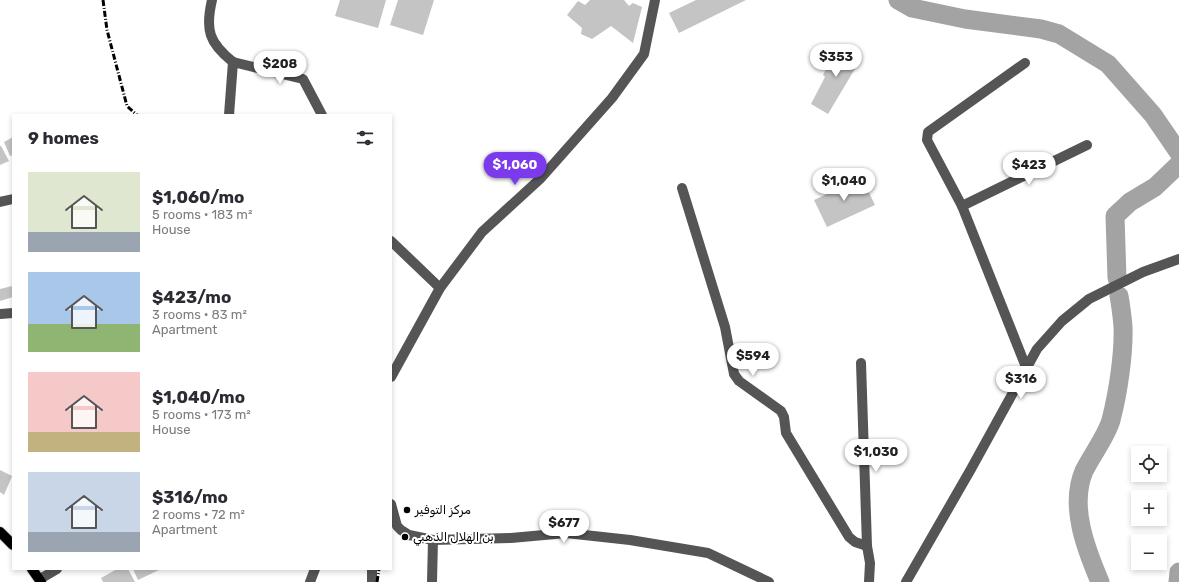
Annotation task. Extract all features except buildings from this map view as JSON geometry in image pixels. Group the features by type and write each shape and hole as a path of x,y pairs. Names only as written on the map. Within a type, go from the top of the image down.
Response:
{"main road":[{"path":"0,532 12,544"},
{"path":"33,570 41,581"}],"street":[{"path":"212,0 208,16 209,33 220,52 233,62 303,79 321,114"},
{"path":"392,375 440,288 482,232 540,178 612,98 644,54 655,0"},
{"path":"229,114 233,62"},
{"path":"1025,63 928,132 928,140 962,206 1026,367"},
{"path":"962,206 1086,145"},
{"path":"682,188 725,327 734,374 739,381 781,411 784,417 786,433 848,537 855,542 867,546"},
{"path":"0,202 12,199"},
{"path":"392,242 440,288"},
{"path":"906,582 971,469 1037,349 1057,327 1089,299 1143,272 1179,259"},
{"path":"0,314 12,312"},
{"path":"861,363 867,546 870,563 869,582"},
{"path":"392,508 397,526 401,530 409,535 432,540 511,538 566,533 630,540 708,553 769,582"},
{"path":"432,540 432,582"},
{"path":"41,581 56,570"},
{"path":"310,582 315,570"},
{"path":"372,570 372,582"}],"waterway":[{"path":"898,0 912,8 965,19 1041,29 1059,34 1108,64 1153,115 1179,153"},
{"path":"1117,278 1115,216 1130,202 1155,187 1179,164"},
{"path":"1100,582 1089,556 1081,527 1078,498 1084,471 1109,426 1116,398 1123,337 1119,296"},
{"path":"1178,582 1179,572"}],"railway":[{"path":"103,0 107,30 127,106 136,114"},
{"path":"377,582 379,570"}],"place":[{"name":"مركز التوفير","path":"407,510"},
{"name":"بن الهلال الذهبي","path":"405,537"}]}
